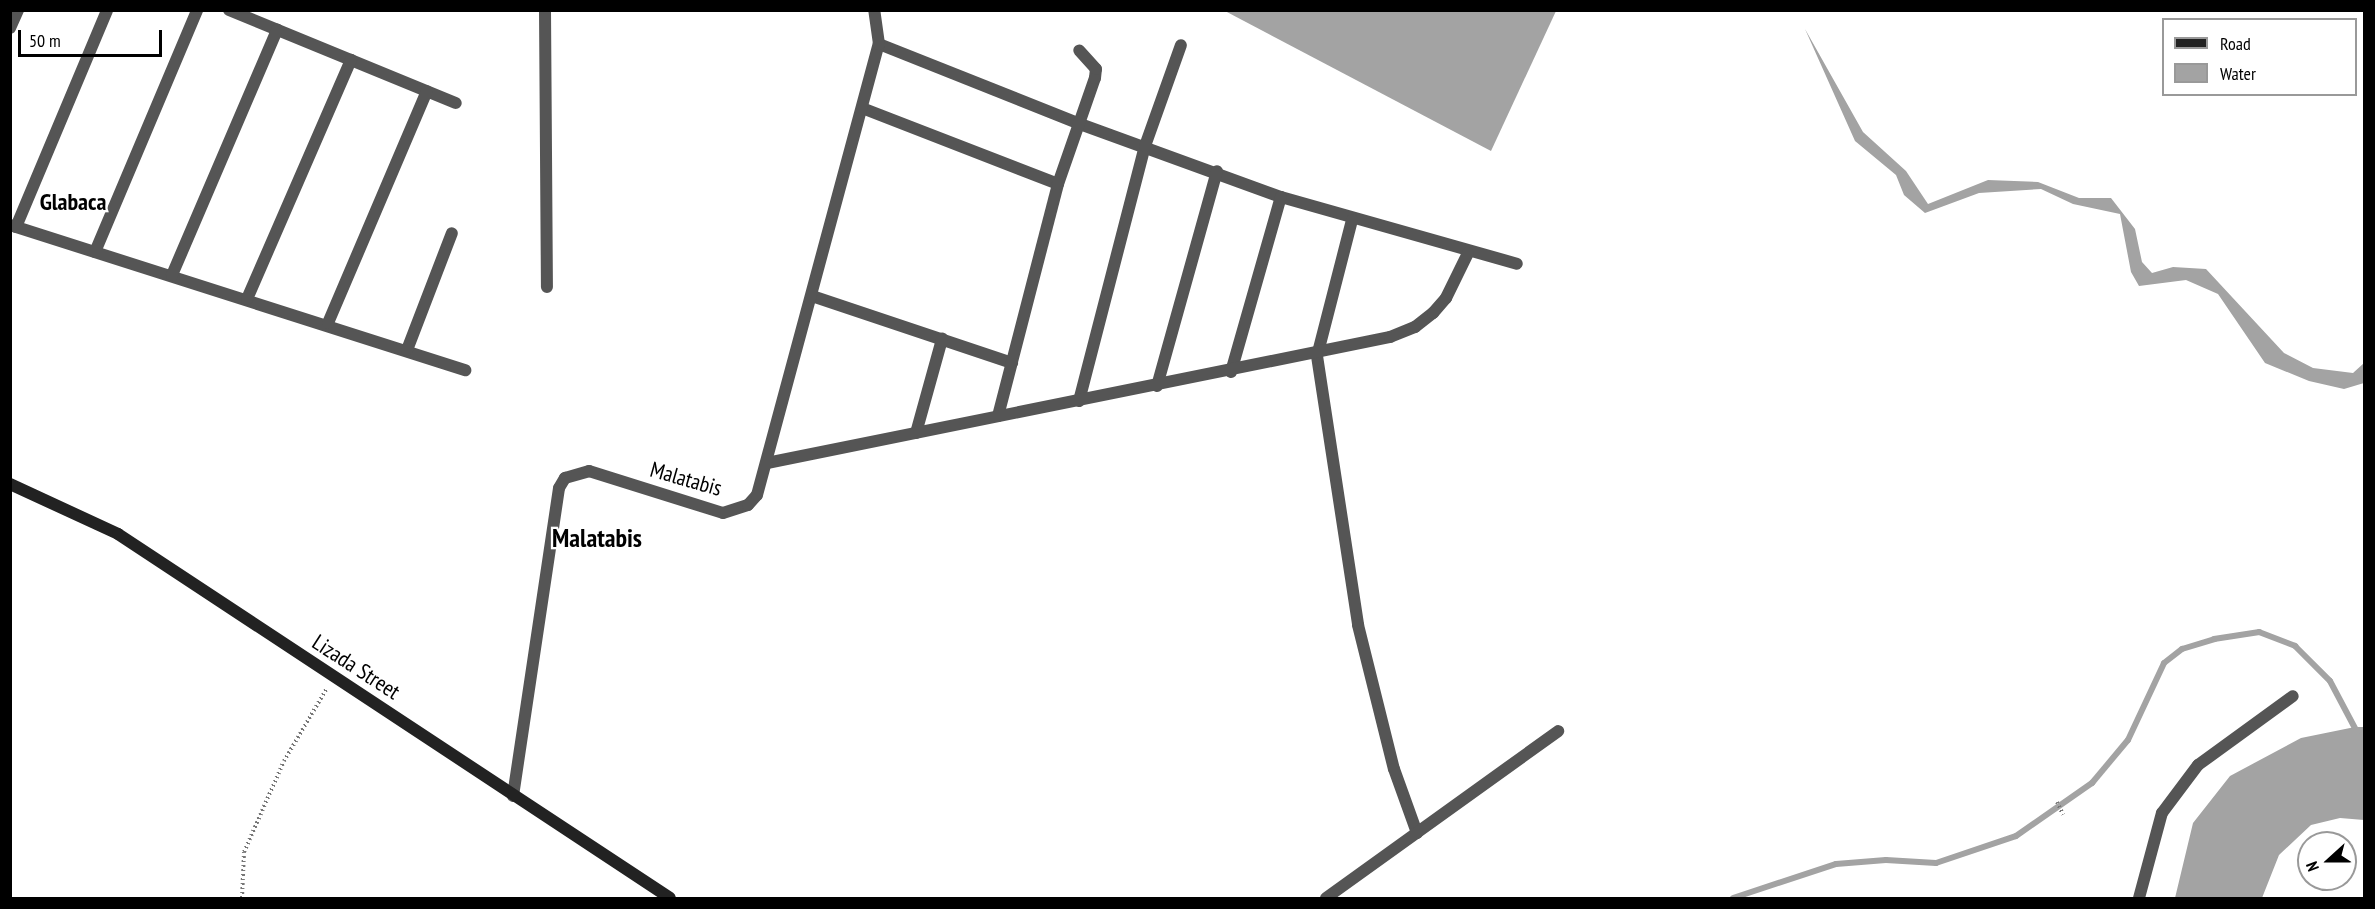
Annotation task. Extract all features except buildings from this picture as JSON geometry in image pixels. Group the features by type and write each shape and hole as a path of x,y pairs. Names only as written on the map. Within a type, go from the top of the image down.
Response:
{"street":[{"path":"10,28 18,10"},
{"path":"107,10 13,226 328,323 465,370"},
{"path":"95,252 196,10"},
{"path":"229,10 456,103"},
{"path":"545,10 546,287"},
{"path":"874,10 879,44 1080,124 1217,171 1281,197 1352,220 1468,254 1517,264"},
{"path":"172,275 276,30"},
{"name":"Malatabis","path":"513,796 559,488 565,478 589,471 723,513 748,505 757,495 879,44"},
{"path":"1079,401 1145,146 1181,45"},
{"path":"998,416 1058,184 1080,124 1096,69 1079,50"},
{"path":"247,299 351,60"},
{"path":"328,323 427,91"},
{"path":"862,108 1058,184"},
{"path":"1157,386 1217,171"},
{"path":"1231,372 1281,197"},
{"path":"1352,220 1317,356 1360,636 1394,769 1417,833"},
{"path":"407,350 452,233"},
{"path":"767,463 998,416 1317,356 1415,327 1446,298 1468,254"},
{"path":"812,296 1012,363"},
{"path":"916,433 942,339"},
{"name":"Lizada Street","path":"10,484 118,534 670,898"},
{"path":"2139,898 2162,813 2198,765 2293,696"},
{"path":"1326,898 1558,731"}],"path":[{"path":"242,898 244,852 284,761 333,677"},
{"path":"2057,802 2063,815"}],"water":[{"path":"1556,10 1491,151 1225,11"},
{"path":"1805,29 1863,132 1906,171 1928,204 1988,180 2038,182 2079,198 2111,198 2135,229 2142,262 2152,273 2173,267 2206,269 2284,353 2313,368 2353,373 2364,363 2364,383 2344,389 2309,381 2265,363 2218,294 2186,280 2139,286 2131,272 2120,214 2073,204 2041,189 1979,193 1925,213 1904,195 1896,175 1855,141"},
{"path":"2364,727 2364,820 2340,818 2311,825 2305,831 2297,831 2297,838 2279,855 2262,898 2175,898 2193,823 2230,776 2301,738"}],"waterway":[{"path":"1733,898 1836,864 1886,860 1936,863 2016,836 2092,783 2128,740 2164,663 2182,649 2214,639 2259,632 2295,646 2330,681 2357,732"}],"district":[{"name":"Glabaca","path":"73,202"},
{"name":"Malatabis","path":"597,538"}]}
